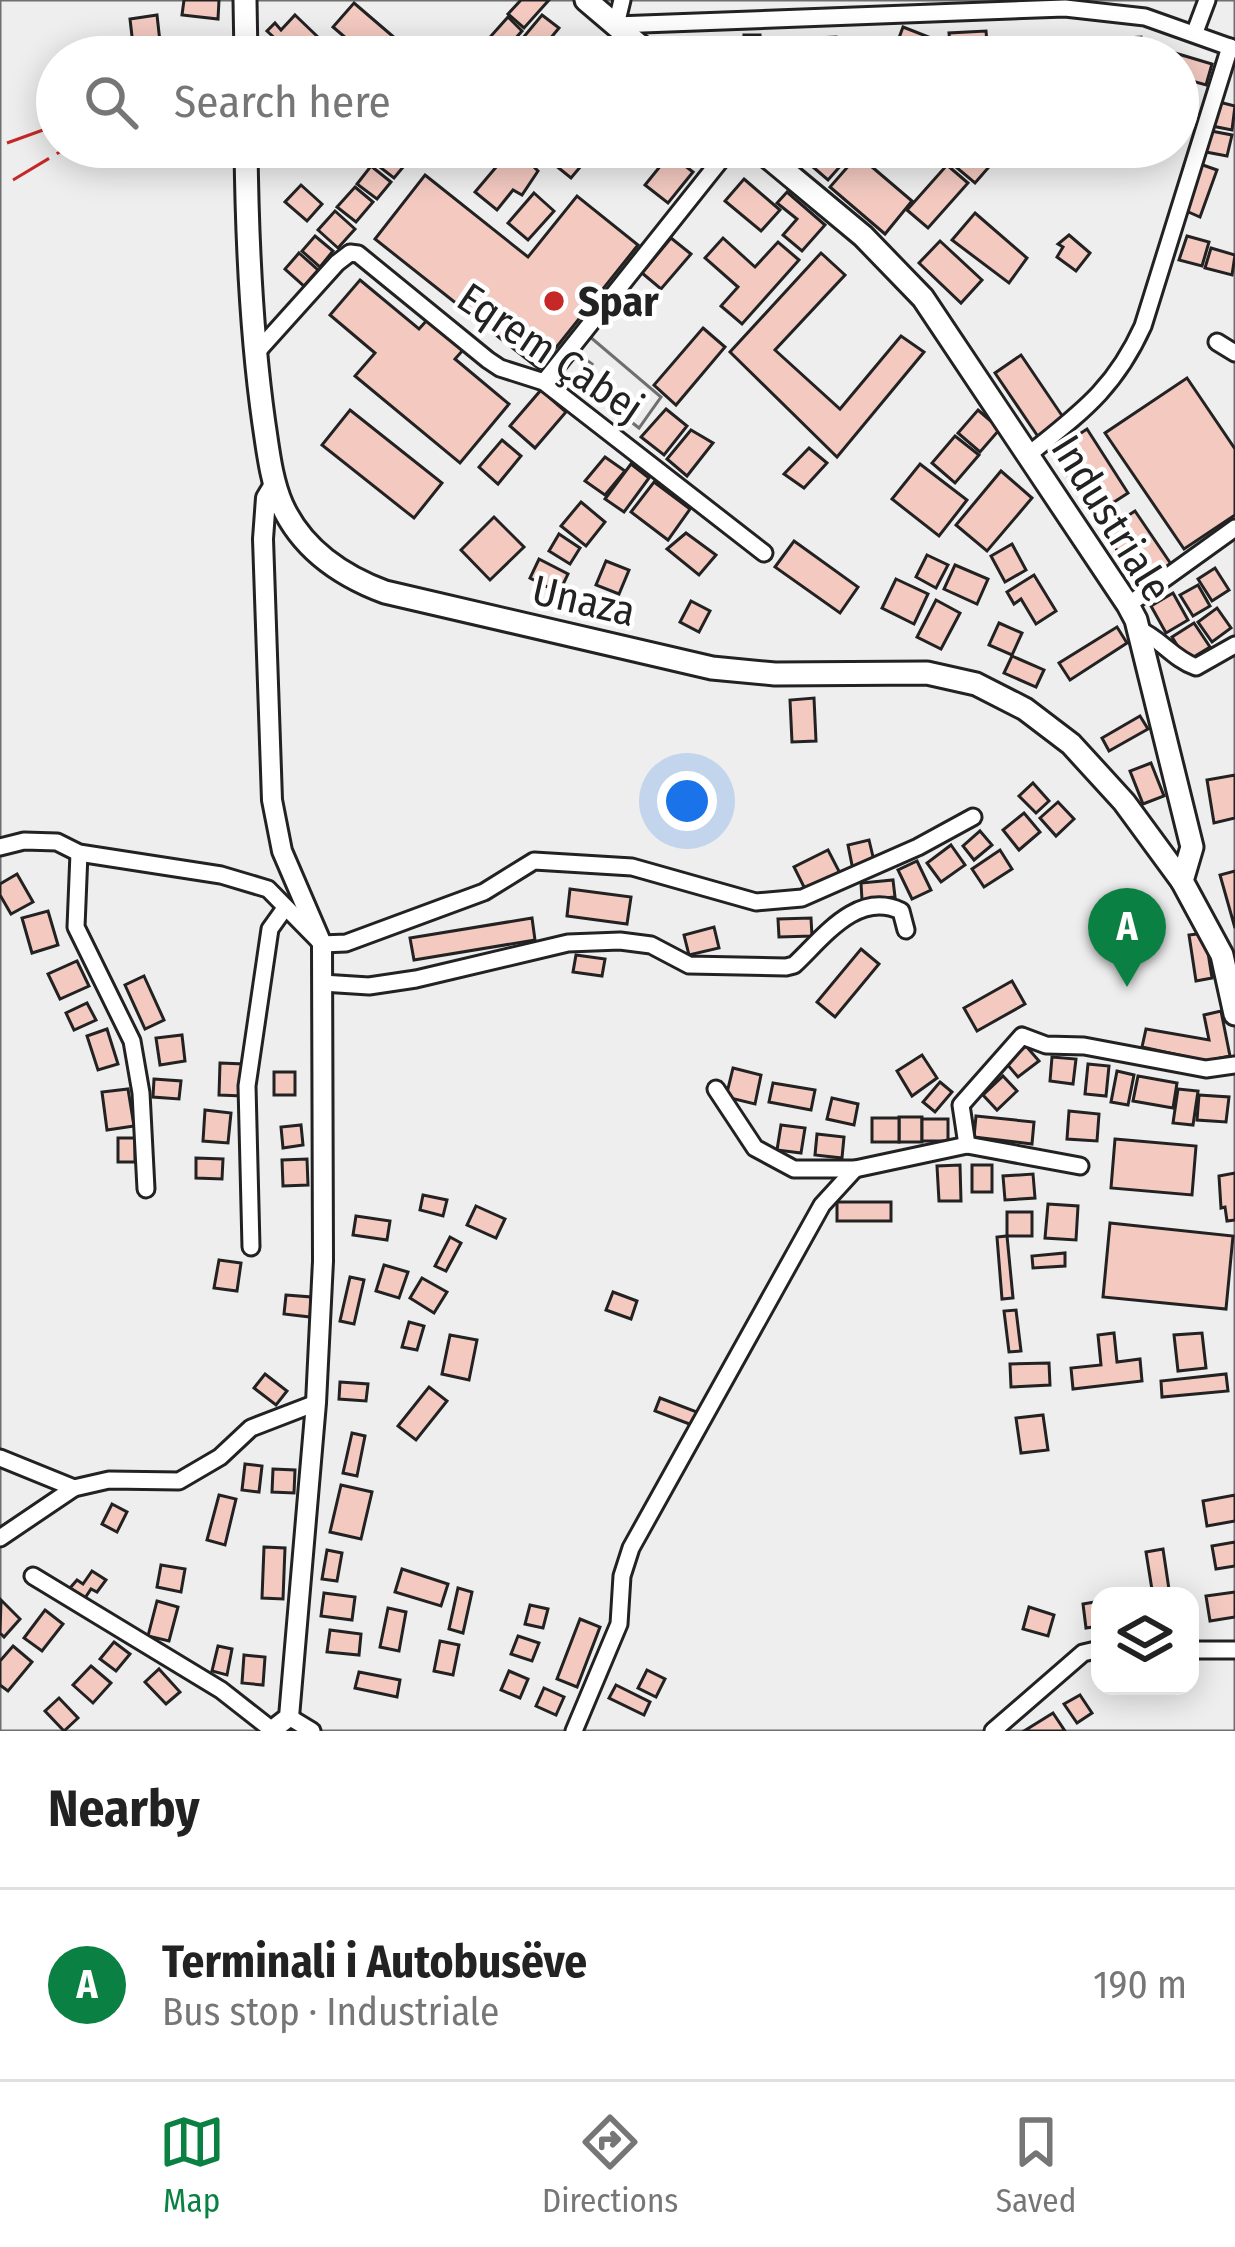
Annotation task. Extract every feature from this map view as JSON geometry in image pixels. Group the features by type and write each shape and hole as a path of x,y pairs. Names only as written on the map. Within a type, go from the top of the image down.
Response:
{"main road":[{"path":"586,0 629,36"},
{"path":"248,36 252,5"},
{"name":"Unaza","path":"247,168 256,353 275,483 294,526 312,549 357,581 414,600 712,668 775,674 927,673 976,684 1025,709 1071,743 1124,802 1182,881"},
{"name":"Industriale","path":"781,168 863,236 910,283 1128,605 1192,847 1182,881"},
{"path":"1182,881 1222,955 1235,1014"}],"street":[{"path":"622,0 616,25 1065,8 1120,12 1195,32 1233,48 1199,153"},
{"path":"1195,32 1207,0"},
{"path":"544,382 714,168"},
{"path":"1027,456 1103,392 1130,354 1194,168"},
{"name":"Eqrem Çabej","path":"256,353 350,253 500,368 544,382 764,553"},
{"path":"1217,342 1235,352"},
{"path":"33,1576 221,1690 272,1731 289,1717 323,1261 322,944 282,851 272,800 262,539 266,498 275,483"},
{"path":"1128,605 1235,528"},
{"path":"1138,629 1196,667 1235,645"},
{"path":"0,847 56,842 79,853 221,875 268,889 322,944 346,944 484,892 534,860 632,867 756,902 802,898 918,848 973,817"},
{"path":"79,853 76,927 132,1041 141,1093 146,1189"},
{"path":"322,983 368,986 416,980 534,949 585,942 651,945 689,965 786,967 851,913 876,905 901,910 906,930"},
{"path":"251,1247 248,1086 270,929 285,908"},
{"path":"967,1145 962,1105 1022,1036 1046,1045 1084,1046 1206,1070 1235,1065"},
{"path":"716,1089 755,1148 794,1169 855,1169 967,1145 1080,1166"},
{"path":"574,1731 619,1624 622,1576 645,1520 822,1205 855,1169"},
{"path":"0,1538 74,1488 110,1480 179,1481 220,1457 251,1427 316,1403"},
{"path":"0,1458 74,1488"},
{"path":"1199,1650 1235,1650"},
{"path":"993,1731 1091,1651"},
{"path":"289,1717 312,1731"}],"shaded area":[{"path":"0,0 1235,0 1235,1731 0,1731"},
{"path":"589,336 661,397 639,428 579,381 592,364 576,352"}],"building":[{"path":"184,0 219,0 218,19 182,15"},
{"path":"521,0 549,0 524,28 508,14"},
{"path":"354,3 392,36 344,36 333,27"},
{"path":"157,15 159,36 132,36 130,19"},
{"path":"295,15 317,36 272,36 267,31 275,23 281,30"},
{"path":"542,15 559,28 552,36 524,36"},
{"path":"508,17 522,31 518,36 491,36"},
{"path":"903,27 926,36 900,36"},
{"path":"986,31 986,36 949,36"},
{"path":"1199,60 1212,64 1206,85 1199,83"},
{"path":"1219,102 1235,106 1232,130 1212,126"},
{"path":"1211,131 1232,135 1227,156 1206,152"},
{"path":"1199,167 1217,170 1200,217 1184,210"},
{"path":"369,168 391,182 377,199 357,184"},
{"path":"381,168 402,168 394,178"},
{"path":"495,168 538,171 522,195 513,190 497,210 475,192"},
{"path":"559,168 579,168 571,178"},
{"path":"659,168 693,172 668,203 645,185"},
{"path":"814,168 839,168 828,180"},
{"path":"847,168 873,168 912,201 885,234 830,187"},
{"path":"944,168 968,183 928,228 907,210"},
{"path":"957,168 988,168 975,183"},
{"path":"425,175 528,257 577,196 638,245 539,369 375,239"},
{"path":"744,179 780,210 761,231 725,201"},
{"path":"301,185 322,204 307,221 285,202"},
{"path":"355,187 373,202 356,222 337,207"},
{"path":"787,192 825,225 802,251 783,235 797,219 777,203"},
{"path":"534,193 554,211 528,240 508,223"},
{"path":"335,211 355,229 338,248 318,230"},
{"path":"975,213 1027,258 1009,283 952,240"},
{"path":"1069,235 1090,253 1076,271 1057,257 1063,247 1058,244"},
{"path":"315,236 333,251 320,267 302,251"},
{"path":"1187,236 1209,242 1202,266 1179,260"},
{"path":"671,238 691,254 661,289 642,273"},
{"path":"723,238 755,267 778,242 799,260 742,324 721,306 738,287 705,258"},
{"path":"940,241 982,280 961,303 919,263"},
{"path":"1211,248 1235,255 1232,275 1205,268"},
{"path":"299,253 318,270 304,286 285,269"},
{"path":"821,253 845,275 775,350 840,409 901,336 924,352 837,457 730,352"},
{"path":"360,280 419,329 428,319 464,349 455,359 509,404 460,463 355,376 375,353 330,315"},
{"path":"703,328 725,347 676,405 654,385"},
{"path":"1021,355 1065,420 1039,438 995,373"},
{"path":"1187,378 1235,449 1235,515 1184,549 1105,433"},
{"path":"541,390 566,412 535,448 510,426"},
{"path":"666,409 687,426 664,455 641,437"},
{"path":"350,410 442,483 414,518 322,445"},
{"path":"978,410 1000,429 980,452 958,433"},
{"path":"1087,429 1128,493 1094,515 1052,452"},
{"path":"691,430 713,443 687,476 667,459"},
{"path":"955,436 979,455 955,483 932,463"},
{"path":"502,440 521,456 498,484 479,467"},
{"path":"809,448 827,463 804,488 784,474"},
{"path":"605,457 625,471 605,495 585,481"},
{"path":"631,464 649,478 624,512 605,499"},
{"path":"920,464 967,500 939,536 892,499"},
{"path":"1001,471 1032,498 987,551 956,525"},
{"path":"654,482 690,509 668,540 631,512"},
{"path":"581,502 605,522 586,546 561,526"},
{"path":"1135,511 1173,567 1142,587 1104,531"},
{"path":"494,517 524,547 490,580 461,550"},
{"path":"686,533 716,555 699,575 667,549"},
{"path":"559,534 580,548 570,564 549,551"},
{"path":"794,541 858,587 840,613 775,567"},
{"path":"1012,544 1026,570 1005,582 991,556"},
{"path":"927,555 948,565 936,588 916,577"},
{"path":"539,559 568,574 559,593 530,578"},
{"path":"606,561 629,570 619,594 596,585"},
{"path":"955,565 988,579 977,604 944,589"},
{"path":"1215,568 1229,590 1212,601 1198,579"},
{"path":"1034,575 1056,611 1036,624 1021,599 1014,604 1007,592"},
{"path":"896,579 928,594 914,624 882,608"},
{"path":"1198,585 1210,606 1193,616 1180,595"},
{"path":"1173,593 1188,620 1166,633 1151,606"},
{"path":"936,600 960,613 941,649 917,637"},
{"path":"691,601 710,611 699,632 680,622"},
{"path":"1217,608 1231,628 1212,642 1198,622"},
{"path":"999,623 1022,633 1012,655 989,645"},
{"path":"1194,623 1210,647 1187,661 1172,637"},
{"path":"1117,627 1127,643 1070,680 1059,663"},
{"path":"1012,656 1044,670 1036,687 1004,673"},
{"path":"814,698 816,741 792,742 790,700"},
{"path":"1140,716 1148,729 1109,751 1102,738"},
{"path":"1151,763 1164,796 1143,804 1130,771"},
{"path":"1235,775 1235,818 1214,823 1207,780"},
{"path":"1033,783 1049,801 1036,813 1019,796"},
{"path":"1058,802 1074,819 1056,836 1040,818"},
{"path":"1024,813 1040,832 1019,850 1003,830"},
{"path":"980,831 992,845 974,860 963,846"},
{"path":"869,840 875,865 853,870 848,845"},
{"path":"951,845 965,865 941,882 927,863"},
{"path":"828,850 841,875 807,893 794,867"},
{"path":"1000,850 1012,869 984,887 972,869"},
{"path":"917,861 931,890 912,899 898,870"},
{"path":"1235,871 1235,928 1220,875"},
{"path":"17,874 33,902 11,914 0,895 0,884"},
{"path":"893,880 895,897 862,900 861,883"},
{"path":"570,889 631,897 627,924 567,916"},
{"path":"48,911 58,945 32,953 22,918"},
{"path":"532,918 535,940 414,960 410,938"},
{"path":"811,918 812,936 779,937 778,919"},
{"path":"714,927 719,948 689,955 684,935"},
{"path":"1205,933 1212,978 1196,981 1189,935"},
{"path":"861,949 879,964 835,1017 817,1002"},
{"path":"576,955 605,959 602,976 573,972"},
{"path":"77,961 89,986 60,999 48,974"},
{"path":"144,976 164,1020 145,1029 125,985"},
{"path":"1012,981 1025,1004 977,1031 964,1008"},
{"path":"87,1003 96,1020 74,1030 66,1013"},
{"path":"1221,1011 1230,1056 1206,1061 1142,1047 1146,1029 1209,1040 1204,1015"},
{"path":"107,1029 118,1064 98,1070 87,1036"},
{"path":"182,1035 185,1061 160,1065 156,1038"},
{"path":"1026,1046 1039,1061 1018,1077 1006,1063"},
{"path":"922,1055 937,1078 912,1096 897,1071"},
{"path":"1052,1057 1076,1059 1073,1084 1050,1081"},
{"path":"220,1063 244,1064 243,1096 219,1095"},
{"path":"1088,1064 1109,1066 1106,1096 1085,1094"},
{"path":"733,1068 761,1075 755,1104 726,1097"},
{"path":"1117,1071 1134,1075 1128,1105 1111,1102"},
{"path":"274,1072 295,1072 295,1095 274,1095"},
{"path":"1003,1076 1017,1091 997,1110 983,1095"},
{"path":"1138,1076 1177,1083 1173,1108 1133,1101"},
{"path":"154,1079 181,1081 179,1099 153,1097"},
{"path":"940,1082 952,1092 935,1112 923,1102"},
{"path":"773,1083 815,1090 811,1110 769,1102"},
{"path":"128,1089 134,1126 107,1130 102,1092"},
{"path":"1178,1089 1198,1091 1193,1125 1173,1123"},
{"path":"1199,1095 1229,1097 1226,1122 1197,1120"},
{"path":"832,1098 858,1104 854,1125 827,1119"},
{"path":"205,1110 231,1113 228,1143 203,1141"},
{"path":"1069,1111 1099,1114 1097,1141 1067,1139"},
{"path":"976,1116 1034,1122 1032,1144 974,1137"},
{"path":"899,1117 922,1117 922,1142 899,1142"},
{"path":"872,1118 899,1118 899,1142 872,1142"},
{"path":"922,1119 948,1119 948,1141 922,1141"},
{"path":"301,1125 303,1145 283,1148 281,1127"},
{"path":"781,1125 805,1128 801,1153 777,1150"},
{"path":"817,1134 844,1137 842,1158 815,1155"},
{"path":"118,1138 135,1138 135,1162 118,1162"},
{"path":"1115,1139 1196,1146 1192,1195 1111,1188"},
{"path":"196,1158 223,1159 222,1179 196,1178"},
{"path":"307,1159 308,1185 283,1186 282,1160"},
{"path":"960,1165 961,1201 939,1201 937,1166"},
{"path":"972,1165 992,1165 992,1192 972,1192"},
{"path":"1235,1173 1235,1220 1227,1221 1225,1207 1221,1208 1219,1176"},
{"path":"1033,1174 1035,1198 1005,1200 1003,1176"},
{"path":"423,1195 447,1200 443,1216 420,1210"},
{"path":"837,1202 891,1202 891,1221 837,1221"},
{"path":"1048,1204 1078,1206 1076,1240 1045,1238"},
{"path":"476,1206 505,1219 496,1238 467,1225"},
{"path":"1007,1212 1032,1212 1032,1236 1007,1236"},
{"path":"356,1216 390,1221 387,1240 353,1235"},
{"path":"1110,1223 1233,1236 1226,1309 1103,1297"},
{"path":"1007,1236 1013,1298 1002,1299 997,1237"},
{"path":"450,1237 461,1243 446,1271 435,1266"},
{"path":"1065,1253 1065,1266 1033,1268 1032,1256"},
{"path":"219,1260 241,1263 237,1291 214,1288"},
{"path":"384,1265 408,1272 399,1298 376,1291"},
{"path":"350,1277 364,1280 354,1324 340,1321"},
{"path":"422,1278 447,1292 434,1313 410,1298"},
{"path":"613,1292 637,1301 631,1319 606,1310"},
{"path":"286,1295 311,1297 310,1317 284,1314"},
{"path":"1016,1310 1021,1351 1009,1352 1004,1311"},
{"path":"409,1322 424,1326 417,1350 402,1347"},
{"path":"1114,1333 1117,1362 1140,1359 1142,1381 1073,1389 1071,1368 1101,1365 1098,1335"},
{"path":"1202,1333 1206,1368 1178,1371 1174,1335"},
{"path":"450,1335 477,1340 469,1380 442,1374"},
{"path":"1049,1363 1050,1385 1011,1387 1010,1364"},
{"path":"265,1374 287,1391 276,1405 254,1388"},
{"path":"1226,1374 1228,1391 1162,1397 1161,1381"},
{"path":"340,1382 368,1384 366,1401 339,1399"},
{"path":"429,1387 447,1401 416,1440 398,1426"},
{"path":"660,1398 697,1412 692,1425 655,1411"},
{"path":"1043,1415 1048,1450 1021,1453 1016,1418"},
{"path":"352,1433 365,1436 357,1476 343,1473"},
{"path":"245,1464 262,1466 259,1492 242,1490"},
{"path":"273,1469 295,1470 294,1493 272,1492"},
{"path":"341,1485 372,1492 361,1539 330,1532"},
{"path":"219,1495 236,1499 225,1545 207,1540"},
{"path":"1235,1495 1235,1521 1207,1526 1203,1501"},
{"path":"112,1504 127,1512 117,1532 102,1524"},
{"path":"1235,1542 1235,1566 1216,1569 1212,1546"},
{"path":"264,1547 285,1548 283,1599 262,1598"},
{"path":"1163,1549 1169,1587 1152,1587 1146,1552"},
{"path":"327,1550 342,1553 337,1581 322,1579"},
{"path":"161,1565 185,1569 181,1592 157,1587"},
{"path":"402,1569 448,1584 441,1606 395,1592"},
{"path":"92,1571 106,1580 85,1598 70,1588 77,1580 83,1584"},
{"path":"458,1588 472,1592 463,1633 449,1629"},
{"path":"1235,1592 1235,1617 1210,1621 1206,1596"},
{"path":"324,1593 355,1597 352,1620 321,1616"},
{"path":"1,1600 20,1619 4,1637 0,1633"},
{"path":"157,1601 178,1607 169,1641 148,1636"},
{"path":"1091,1603 1091,1627 1086,1628 1083,1604"},
{"path":"530,1605 548,1609 543,1628 525,1624"},
{"path":"1029,1607 1054,1615 1048,1636 1023,1629"},
{"path":"388,1608 406,1612 399,1651 380,1647"},
{"path":"45,1610 63,1624 42,1651 24,1638"},
{"path":"580,1619 600,1627 577,1687 557,1679"},
{"path":"330,1630 361,1634 359,1655 327,1652"},
{"path":"518,1636 539,1643 532,1661 511,1654"},
{"path":"440,1641 459,1645 453,1675 434,1671"},
{"path":"114,1642 130,1654 116,1671 100,1659"},
{"path":"13,1646 32,1662 8,1691 0,1685 0,1661"},
{"path":"218,1646 232,1649 227,1675 212,1671"},
{"path":"244,1655 265,1657 263,1685 242,1683"},
{"path":"91,1666 111,1683 93,1703 73,1685"},
{"path":"159,1669 180,1692 166,1704 145,1682"},
{"path":"647,1670 665,1679 656,1697 638,1688"},
{"path":"509,1671 528,1679 520,1698 501,1690"},
{"path":"359,1672 400,1680 397,1697 355,1688"},
{"path":"616,1685 650,1702 644,1715 609,1698"},
{"path":"544,1688 564,1697 556,1715 536,1706"},
{"path":"1080,1695 1092,1713 1077,1723 1064,1704"},
{"path":"59,1698 78,1718 64,1731 45,1711"},
{"path":"1053,1713 1065,1731 1024,1731"}],"power":[{"path":"7,143 36,133"},
{"path":"13,180 36,166"}],"place":[{"name":"Spar","path":"554,301"},
{"name":"Terminali i Autobusëve","path":"1127,987"}]}
